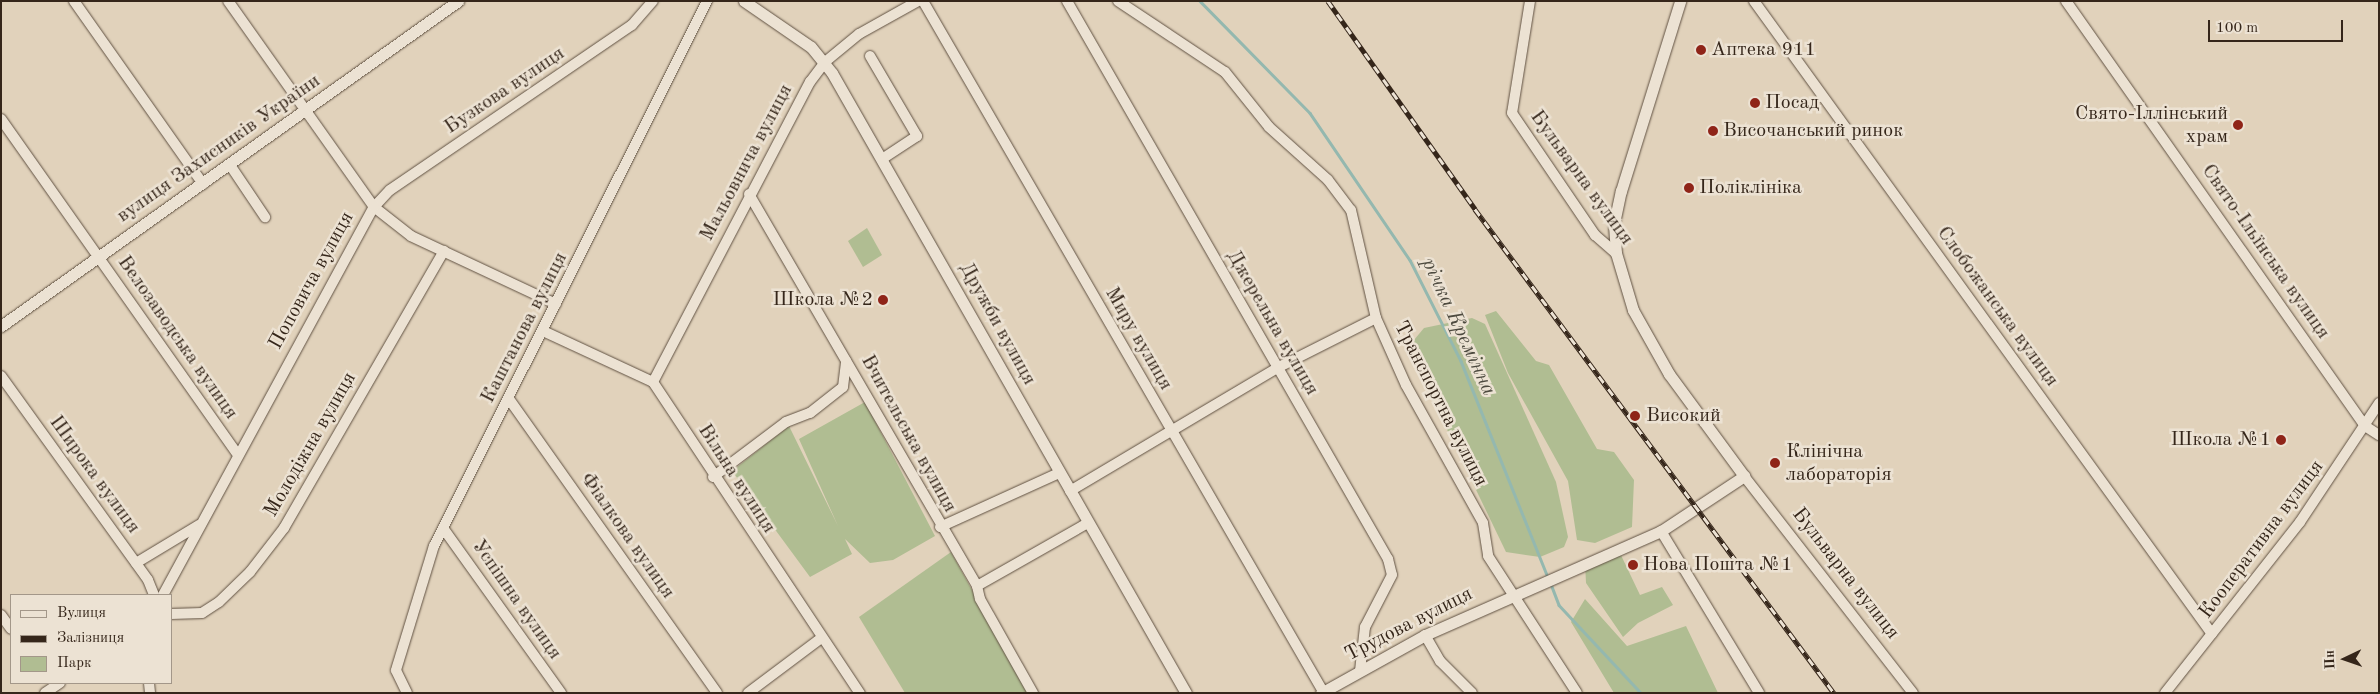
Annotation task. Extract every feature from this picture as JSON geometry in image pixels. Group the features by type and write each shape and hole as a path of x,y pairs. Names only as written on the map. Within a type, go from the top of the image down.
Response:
{"street":[{"path":"74,1 203,184"},
{"name":"Поповича вулиця","path":"164,594 374,207 228,1"},
{"name":"вулиця Захисників України","path":"1,326 306,111 458,1"},
{"name":"Бузкова вулиця","path":"374,207 390,190 632,25 653,1"},
{"name":"Каштанова вулиця","path":"407,693 396,678 444,528 707,1"},
{"name":"Дружби вулиця","path":"744,1 811,47 825,62 1186,693"},
{"name":"Мальовнича вулиця","path":"653,382 749,194 825,62 859,34 918,1"},
{"name":"Миру вулиця","path":"923,1 1322,692"},
{"name":"Джерельна вулиця","path":"1067,1 1388,559 1392,575 1365,627 1360,671"},
{"name":"Транспортна вулиця","path":"1118,1 1225,72 1269,127 1328,180 1351,210 1376,318 1406,385 1483,523 1488,556 1516,593 1577,693"},
{"name":"Бульварна вулиця","path":"1530,1 1529,25 1510,102 1520,131 1595,235 1616,253 1633,310 1669,374 1744,476 1913,693"},
{"path":"1616,253 1614,223 1620,191 1680,1"},
{"name":"Слобожанська вулиця","path":"1754,1 2212,634"},
{"name":"Свято-Ільїнська вулиця","path":"2066,1 2365,426"},
{"path":"870,56 917,136 882,159"},
{"name":"Велозаводська вулиця","path":"1,119 238,455"},
{"path":"230,165 265,216"},
{"name":"Вчительська вулиця","path":"749,194 940,527 977,586 980,599 1033,693"},
{"path":"374,207 411,236 556,304"},
{"name":"Молодіжна вулиця","path":"172,614 202,613 219,602 250,572 284,528 444,251"},
{"path":"1070,491 1277,368 1376,318"},
{"path":"543,331 653,382"},
{"path":"712,478 786,422 810,413 843,387 846,361"},
{"name":"Широка вулиця","path":"1,376 136,563 153,594"},
{"name":"Вільна вулиця","path":"653,382 712,478 820,639 860,693"},
{"name":"Фіалкова вулиця","path":"509,399 717,693"},
{"name":"Кооперативна вулиця","path":"2165,693 2300,522 2379,403"},
{"path":"2365,426 2379,435"},
{"path":"940,527 1059,473"},
{"name":"Трудова вулиця","path":"1322,692 1425,635 1516,593 1661,531 1744,476"},
{"path":"136,563 201,523"},
{"path":"977,586 1088,523"},
{"name":"Успішна вулиця","path":"444,528 561,693"},
{"path":"1661,531 1758,693"},
{"path":"1,614 10,628"},
{"path":"1425,635 1440,661 1472,693"},
{"path":"748,693 820,639"}],"green space":[{"path":"867,228 882,255 863,267 848,241"},
{"path":"1496,311 1536,361 1549,365 1597,449 1614,452 1634,480 1632,527 1595,543 1577,540 1568,481 1508,373 1485,315"},
{"path":"1472,318 1485,324 1556,482 1568,537 1564,547 1540,557 1506,552 1412,357 1414,340 1424,328"},
{"path":"865,402 935,536 893,560 870,563 845,539 852,554 810,577 732,471 789,426 838,526 799,439"},
{"path":"1619,551 1640,595 1662,587 1673,605 1638,623 1623,637 1586,583 1585,563"},
{"path":"951,552 1029,693 905,693 859,617"},
{"path":"1585,599 1627,646 1686,626 1718,693 1614,693 1571,622"}],"waterway":[{"name":"річка Кремінна","path":"1200,1 1310,113 1410,260 1461,361 1548,577"},
{"name":"річка Кремінна","path":"1551,584 1559,605 1641,693"}],"railway":[{"path":"1328,1 1475,209 1834,693"}],"place":[{"name":"Аптека 911","path":"1701,50"},
{"name":"Посад","path":"1755,103"},
{"name":"Свято-Іллінський храм","path":"2238,125"},
{"name":"Височанський ринок","path":"1713,131"},
{"name":"Поліклініка","path":"1689,188"},
{"name":"Школа №2","path":"883,300"},
{"name":"Високий","path":"1635,416"},
{"name":"Школа №1","path":"2281,440"},
{"name":"Клінічна лабораторія","path":"1775,463"},
{"name":"Нова Пошта №1","path":"1633,565"}]}
